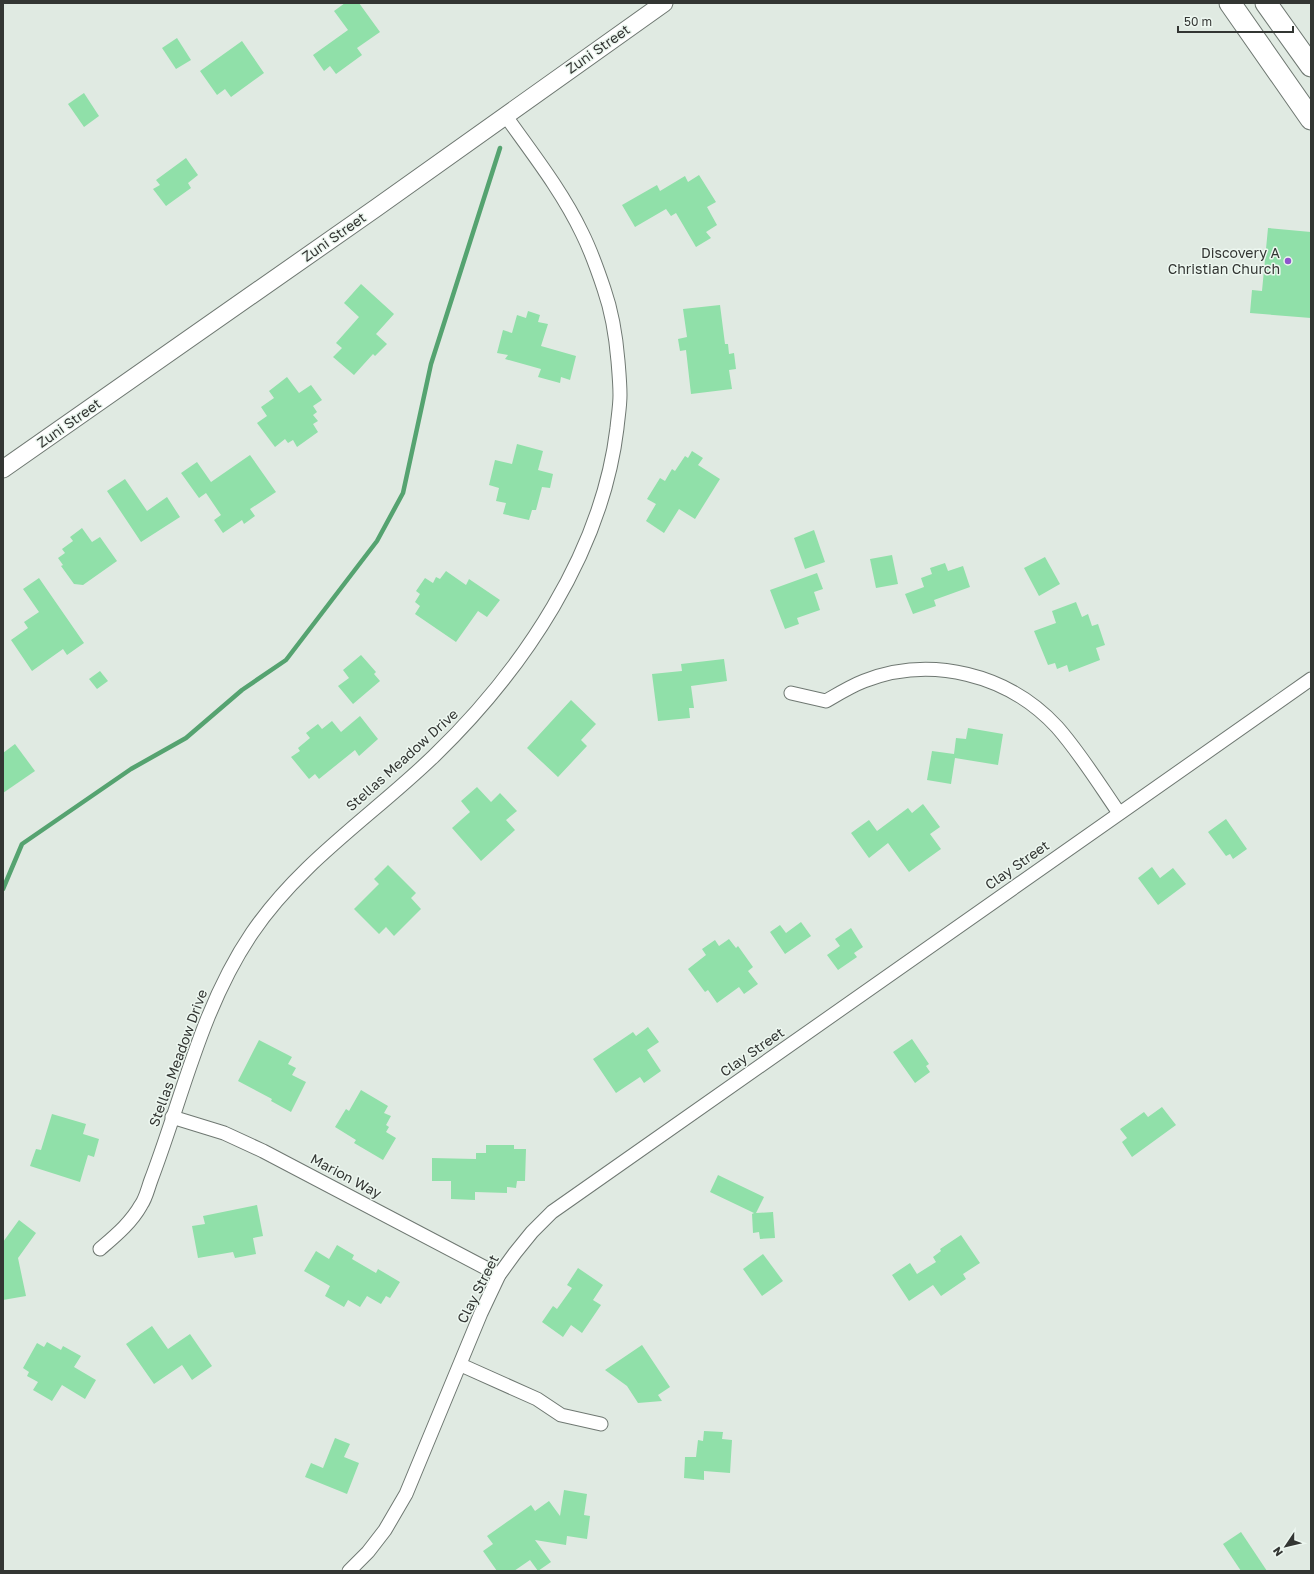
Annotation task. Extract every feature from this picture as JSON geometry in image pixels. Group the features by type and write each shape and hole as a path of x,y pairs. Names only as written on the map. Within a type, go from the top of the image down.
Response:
{"main road":[{"path":"1230,3 1311,119"},
{"path":"1266,3 1311,66"}],"street":[{"name":"Zuni Street","path":"3,469 376,208 664,3"},
{"name":"Stellas Meadow Drive","path":"100,1249 125,1227 142,1204 159,1159 198,1041 220,988 252,933 281,895 332,844 434,756 468,722 491,694 515,664 549,612 585,544 602,500 609,477 620,397 617,342 607,299 582,233 556,188 505,115"},
{"path":"791,693 826,701 844,690 864,681 904,671 925,669 946,670 988,680 1007,688 1025,699 1042,712 1057,727 1119,813"},
{"name":"Clay Street","path":"349,1571 368,1552 385,1530 406,1494 481,1313 499,1275 532,1232 552,1212 1311,679"},
{"name":"Marion Way","path":"172,1117 224,1133 263,1151 499,1275"},
{"path":"460,1365 537,1399 560,1415 601,1424"}],"building":[{"path":"345,3 359,3 380,32 357,48 362,55 336,74 330,66 324,71 313,55 348,30 334,11"},
{"path":"177,38 191,60 176,69 162,48"},
{"path":"242,41 264,73 231,97 225,89 217,95 200,71"},
{"path":"84,93 99,116 84,127 68,104"},
{"path":"186,158 198,175 188,183 191,188 166,206 153,189 160,185 156,180"},
{"path":"699,175 716,202 707,207 717,225 706,232 711,238 696,247 676,213 671,216 666,209 635,227 622,205 657,185 660,191 685,176 688,182"},
{"name":"Discovery A Christian Church","path":"1268,228 1311,232 1311,318 1250,313 1252,290 1262,291"},
{"path":"361,284 394,314 376,334 387,344 375,356 373,354 354,375 333,357 342,348 336,343 359,317 344,303"},
{"path":"720,305 725,344 728,344 729,354 734,353 736,369 729,370 732,389 691,394 686,350 680,351 678,339 687,337 683,309"},
{"path":"528,311 540,315 538,322 548,324 541,346 576,356 570,380 561,377 560,383 538,377 541,369 505,359 508,355 497,353 503,330 512,333 517,315 526,318"},
{"path":"287,377 299,393 311,385 322,400 313,406 317,412 313,415 318,421 313,424 318,432 297,447 293,440 288,443 285,439 275,447 257,423 267,416 261,407 274,398 269,391"},
{"path":"517,444 543,451 538,470 553,474 550,488 542,487 536,510 532,510 529,520 503,514 506,503 496,501 499,488 489,485 495,460 512,464"},
{"path":"692,451 703,458 698,465 720,479 695,519 679,509 664,533 646,521 656,504 647,499 660,478 665,481 672,469 675,471 685,456 688,458"},
{"path":"250,455 276,492 250,509 255,516 244,524 242,520 223,533 214,520 221,515 206,493 199,498 181,473 197,462 211,482"},
{"path":"125,479 147,511 167,497 180,517 141,542 107,491"},
{"path":"82,528 92,542 100,537 117,561 83,585 74,584 61,566 63,565 58,558 65,553 62,549 73,541 70,537"},
{"path":"814,530 825,562 805,569 794,538"},
{"path":"892,555 898,584 876,588 870,559"},
{"path":"1045,557 1060,584 1039,596 1024,568"},
{"path":"945,563 948,571 963,566 970,587 934,600 936,606 913,614 905,594 924,587 921,578 932,574 930,568"},
{"path":"446,571 466,585 469,579 500,600 487,617 478,611 456,642 415,614 420,606 415,602 420,594 416,591 425,578 433,583 436,577 440,579"},
{"path":"817,573 823,589 814,592 820,610 797,618 799,624 785,629 770,590"},
{"path":"39,578 84,643 67,655 63,649 32,671 11,640 28,628 24,622 39,612 23,589"},
{"path":"1076,602 1082,617 1088,614 1092,626 1098,624 1105,645 1096,648 1100,660 1069,672 1067,665 1057,669 1055,663 1048,665 1034,631 1056,623 1052,611"},
{"path":"361,655 376,672 374,674 380,681 353,704 338,686 349,678 343,670"},
{"path":"724,659 727,681 691,686 694,708 689,708 690,718 658,721 652,674 682,671 681,664"},
{"path":"100,671 108,681 97,689 89,679"},
{"path":"571,700 596,724 581,740 587,746 558,777 527,748"},
{"path":"360,716 378,739 359,756 355,750 319,779 315,774 309,779 291,757 300,751 298,748 310,738 306,733 318,724 322,729 332,721 341,732"},
{"path":"968,728 1003,734 998,765 955,758 951,784 927,780 932,751 954,754 956,738 966,739"},
{"path":"15,744 35,771 3,793 3,753"},
{"path":"477,787 491,802 500,793 517,811 506,820 515,830 481,861 452,828 470,812 461,801"},
{"path":"923,804 940,827 930,834 941,849 909,872 888,843 869,858 851,833 869,820 877,831 908,808 912,813"},
{"path":"1226,819 1247,849 1233,859 1230,854 1226,856 1208,832"},
{"path":"388,865 416,893 411,898 421,909 394,936 386,927 379,934 354,909 379,884 374,879"},
{"path":"1152,867 1160,878 1173,868 1186,884 1158,905 1138,878"},
{"path":"801,922 811,936 785,954 770,932 780,925 786,933"},
{"path":"851,928 863,947 854,953 857,957 838,970 827,955 840,946 835,939"},
{"path":"729,939 736,948 738,946 753,967 748,971 758,984 744,994 739,987 717,1003 708,990 705,992 688,969 706,955 702,949 715,940 719,946"},
{"path":"648,1027 659,1042 647,1050 661,1071 644,1083 640,1077 616,1093 593,1059 633,1032 636,1036"},
{"path":"912,1039 929,1064 926,1066 930,1072 915,1083 893,1052"},
{"path":"259,1040 292,1057 288,1064 296,1068 292,1075 306,1082 291,1112 271,1101 272,1099 238,1081"},
{"path":"361,1090 388,1106 384,1113 391,1116 386,1125 389,1127 386,1132 396,1138 383,1160 354,1143 356,1140 335,1127 346,1109 349,1111"},
{"path":"1162,1107 1176,1125 1132,1157 1122,1142 1127,1138 1120,1129 1144,1112 1148,1117"},
{"path":"52,1114 86,1124 83,1134 99,1139 94,1157 88,1155 80,1182 30,1166 36,1149 41,1150"},
{"path":"486,1145 514,1145 514,1149 526,1149 525,1181 517,1181 516,1188 507,1187 507,1193 475,1192 475,1200 451,1199 451,1181 432,1181 432,1158 476,1159 476,1153 486,1153"},
{"path":"718,1175 764,1197 756,1213 773,1212 775,1238 760,1239 759,1232 753,1233 752,1214 754,1213 710,1192"},
{"path":"257,1205 263,1236 253,1238 256,1254 235,1258 233,1252 198,1258 192,1226 205,1224 203,1216"},
{"path":"19,1220 36,1233 18,1258 26,1296 3,1300 3,1242"},
{"path":"961,1235 980,1263 963,1274 966,1279 941,1296 933,1285 909,1301 892,1275 910,1263 917,1274 936,1262 933,1257 941,1251 940,1249"},
{"path":"337,1245 354,1255 352,1259 376,1273 378,1269 400,1282 390,1298 386,1296 381,1304 367,1296 360,1307 348,1300 344,1307 325,1296 330,1286 304,1271 316,1251 329,1259"},
{"path":"763,1254 783,1281 762,1296 743,1269"},
{"path":"578,1268 603,1285 593,1300 601,1305 582,1333 571,1325 563,1337 542,1322 553,1306 557,1309 572,1288 567,1285"},
{"path":"152,1326 168,1349 190,1334 212,1366 192,1380 182,1365 154,1384 126,1344"},
{"path":"47,1342 61,1350 63,1346 81,1356 74,1367 96,1380 85,1399 62,1385 52,1401 33,1390 38,1382 27,1376 29,1372 23,1368 37,1343 44,1347"},
{"path":"642,1345 670,1387 658,1395 662,1401 638,1403 627,1386 605,1370"},
{"path":"704,1431 723,1432 722,1439 732,1440 730,1473 704,1471 704,1480 684,1478 685,1457 696,1457 698,1440 703,1441"},
{"path":"335,1438 350,1444 344,1457 359,1463 347,1494 305,1477 311,1463 323,1468"},
{"path":"564,1490 587,1494 584,1515 590,1516 587,1539 567,1536 566,1545 535,1540 551,1562 538,1571 530,1560 514,1571 497,1571 483,1551 493,1544 487,1536 531,1505 535,1511 549,1501 560,1516"},
{"path":"1241,1532 1267,1571 1241,1571 1223,1544"}],"waterway":[{"path":"3,889 22,844 131,769 186,738 242,690 286,660 377,541 403,493 431,364 500,148"}],"place":[{"name":"Discovery A Christian Church","path":"1288,261"}]}
